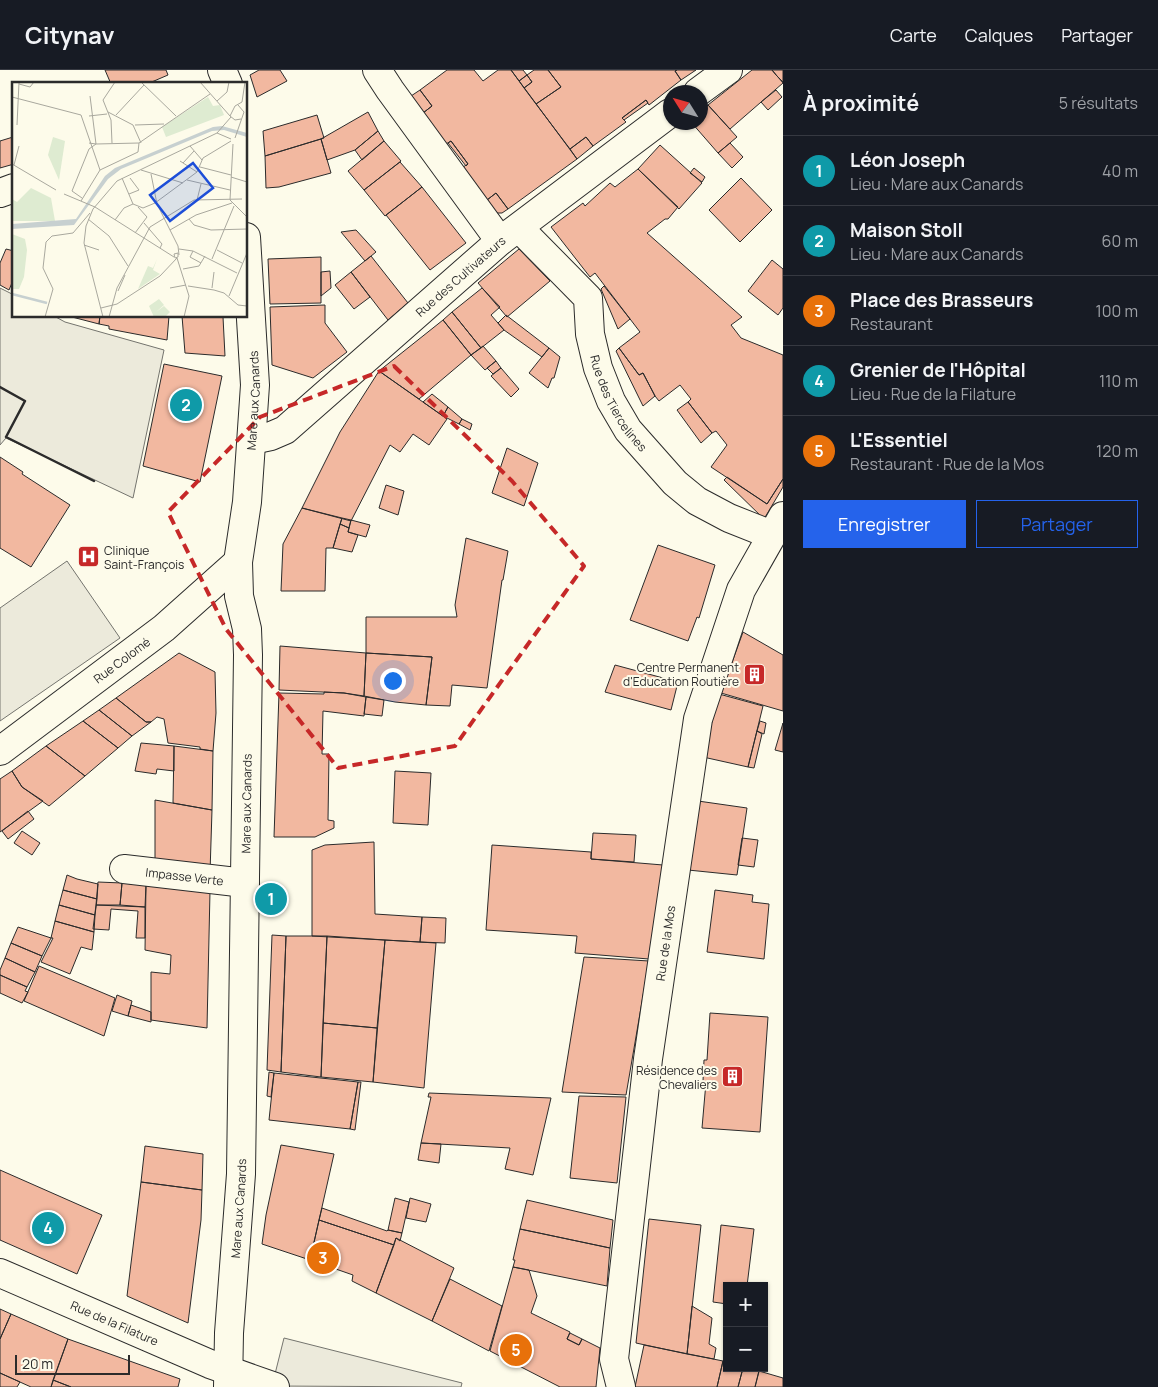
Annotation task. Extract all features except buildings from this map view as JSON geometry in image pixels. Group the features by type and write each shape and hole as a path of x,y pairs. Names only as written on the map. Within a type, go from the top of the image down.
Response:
{"street":[{"path":"222,70 227,82"},
{"name":"Rue des Tiercelines","path":"377,70 395,98 510,234 588,298 590,334 598,368 611,401 628,430 675,483 697,501 728,518 777,526"},
{"path":"708,85 728,70"},
{"name":"Rue des Cultivateurs","path":"252,440 271,436 285,430 510,234 663,118"},
{"path":"0,193 12,189"},
{"name":"Mare aux Canards","path":"228,1379 229,1333 242,1174 248,655 247,629 239,596 238,562 252,440 255,385 248,271"},
{"name":"Rue de la Mos","path":"621,1387 614,1358 645,1088 698,719 741,590 777,526"},
{"name":"Rue Colomé","path":"0,751 164,628 238,562"},
{"name":"Impasse Verte","path":"124,869 245,883"},
{"name":"Rue de la Filature","path":"0,1273 228,1379 275,1387"}],"highlighted area":[{"path":"394,366 512,481 584,566 455,746 338,768 226,629 168,512 260,417"}],"shaded area":[{"path":"0,288 12,294 12,318 58,318 65,322 164,350 133,498 6,438 0,445"},
{"path":"67,561 120,638 0,721 0,608"},
{"path":"284,1338 462,1383 461,1387 272,1386"}],"wall":[{"path":"0,387 25,401 6,437 94,481"}],"place":[{"name":"Maison Stoll","path":"186,405"},
{"name":"Clinique Saint-François","path":"88,557"},
{"name":"Centre Permanent d'Education Routière","path":"755,674"},
{"name":"Léon Joseph","path":"271,899"},
{"name":"Résidence des Chevaliers","path":"733,1077"},
{"name":"Grenier de l'Hôpital","path":"48,1228"},
{"name":"Place des Brasseurs","path":"323,1258"},
{"name":"L'Essentiel","path":"516,1350"}]}
